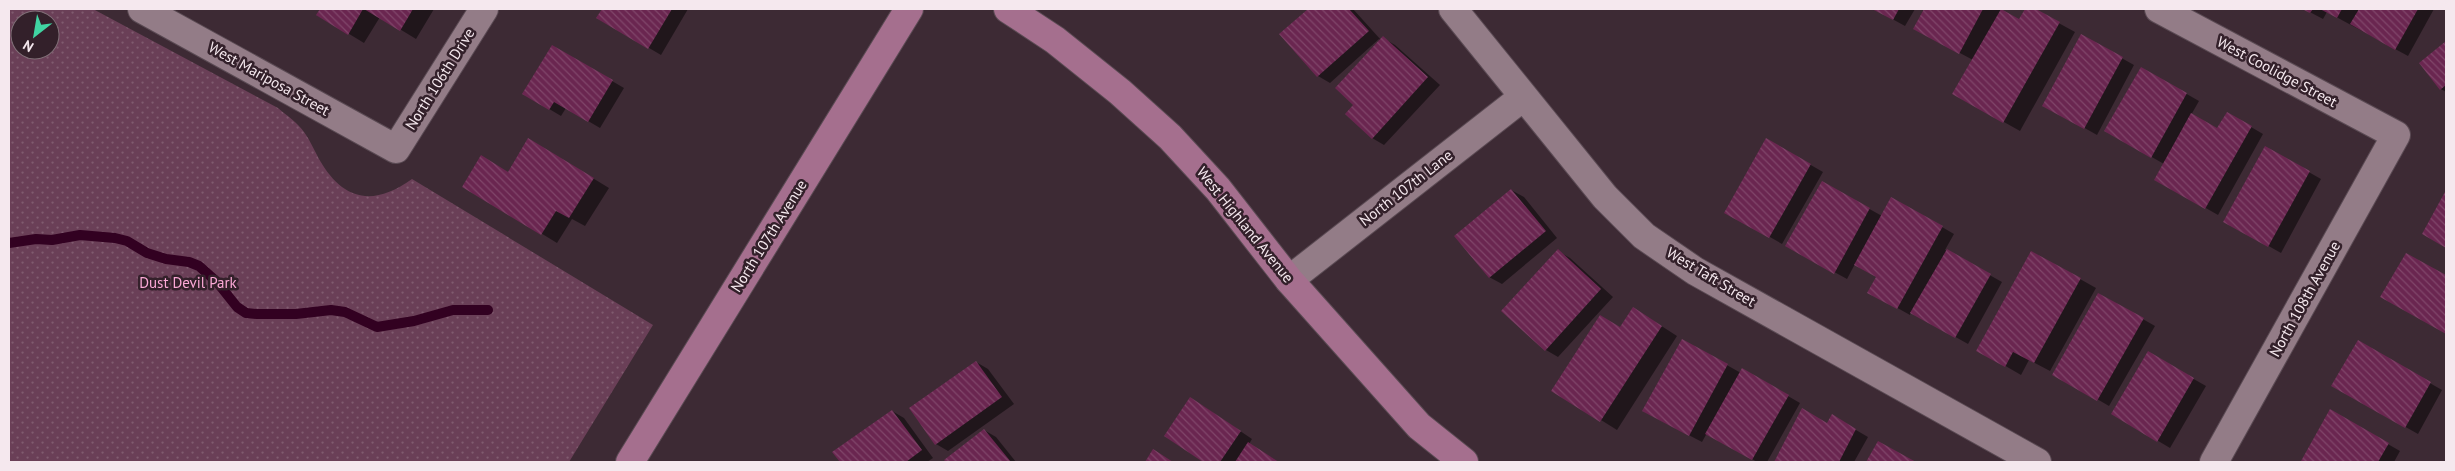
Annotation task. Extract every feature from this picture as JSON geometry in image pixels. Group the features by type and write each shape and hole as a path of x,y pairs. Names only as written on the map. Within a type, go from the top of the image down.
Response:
{"street":[{"name":"West Mariposa Street","path":"142,9 396,149"},
{"name":"North 106th Drive","path":"396,149 484,9"},
{"name":"North 107th Avenue","path":"630,462 909,9"},
{"name":"West Highland Avenue","path":"1008,9 1055,40 1170,137 1218,189 1289,280 1419,426 1464,462"},
{"name":"West Taft Street","path":"1453,9 1605,197 1644,236 1695,271 2037,462"},
{"name":"West Coolidge Street","path":"2159,9 2396,135"},
{"name":"North 107th Lane","path":"1289,280 1523,97"},
{"name":"North 108th Avenue","path":"2214,462 2396,135"}],"green space":[{"name":"Dust Devil Park","path":"9,9 93,9 278,108 295,122 308,138 328,173 338,184 349,191 360,195 384,194 412,179 653,325 569,462 9,462"}],"building":[{"path":"320,9 363,9 348,35 316,15"},
{"path":"364,9 413,9 400,31"},
{"path":"602,9 672,9 648,49 596,18"},
{"path":"1308,9 1349,9 1369,31 1317,77 1279,34"},
{"path":"1872,9 1899,9 1893,20"},
{"path":"1924,9 1983,9 1959,54 1913,29"},
{"path":"2001,9 2019,19 2025,9 2036,9 2060,22 2003,123 1952,94"},
{"path":"2302,9 2313,9 2310,13"},
{"path":"2320,9 2342,9 2337,18"},
{"path":"2359,9 2418,9 2395,50 2350,24"},
{"path":"2081,34 2123,57 2084,129 2042,106"},
{"path":"1383,36 1428,77 1372,139 1345,114 1353,105 1335,88"},
{"path":"2446,41 2446,85 2440,90 2419,63"},
{"path":"552,45 613,80 588,122 554,102 549,110 522,94"},
{"path":"2141,67 2187,93 2151,158 2104,131"},
{"path":"2227,112 2252,126 2205,209 2154,180 2191,113 2217,128"},
{"path":"528,138 594,178 569,218 556,211 541,235 462,187 481,155 508,172"},
{"path":"1766,138 1811,164 1769,238 1724,213"},
{"path":"2265,146 2310,171 2268,247 2223,222"},
{"path":"1822,181 1870,208 1834,274 1785,246"},
{"path":"1511,189 1546,231 1489,278 1454,236"},
{"path":"2446,190 2446,248 2422,234"},
{"path":"1891,197 1943,226 1897,309 1867,293 1876,277 1854,265"},
{"path":"1558,249 1601,289 1545,351 1501,311"},
{"path":"1947,249 1991,274 1955,338 1910,313"},
{"path":"2031,251 2081,278 2034,363 2013,352 2005,367 1976,351"},
{"path":"2406,253 2446,275 2446,334 2380,297"},
{"path":"2098,293 2144,318 2097,401 2052,375"},
{"path":"1633,307 1662,326 1600,422 1551,391 1600,315 1620,327"},
{"path":"1682,339 1728,364 1689,436 1642,411"},
{"path":"2358,340 2431,382 2405,428 2331,386"},
{"path":"2148,351 2194,378 2157,442 2111,414"},
{"path":"976,361 1002,397 935,445 909,408"},
{"path":"1742,368 1789,395 1752,460 1705,434"},
{"path":"1190,397 1241,431 1220,462 1203,462 1164,436"},
{"path":"1802,408 1827,423 1832,414 1856,429 1839,462 1774,462"},
{"path":"2330,409 2389,443 2378,462 2301,461"},
{"path":"892,410 922,450 906,462 840,462 832,452"},
{"path":"984,429 1011,462 946,462 944,460"},
{"path":"1878,441 1916,462 1866,462"},
{"path":"1248,442 1279,462 1235,462"},
{"path":"1153,449 1173,462 1145,462"}],"waterway":[{"path":"9,243 36,239 52,240 80,235 127,241 147,253 199,266 217,282 237,307 246,313 296,314 331,310 345,312 377,327 414,321 453,310 488,310"}]}
